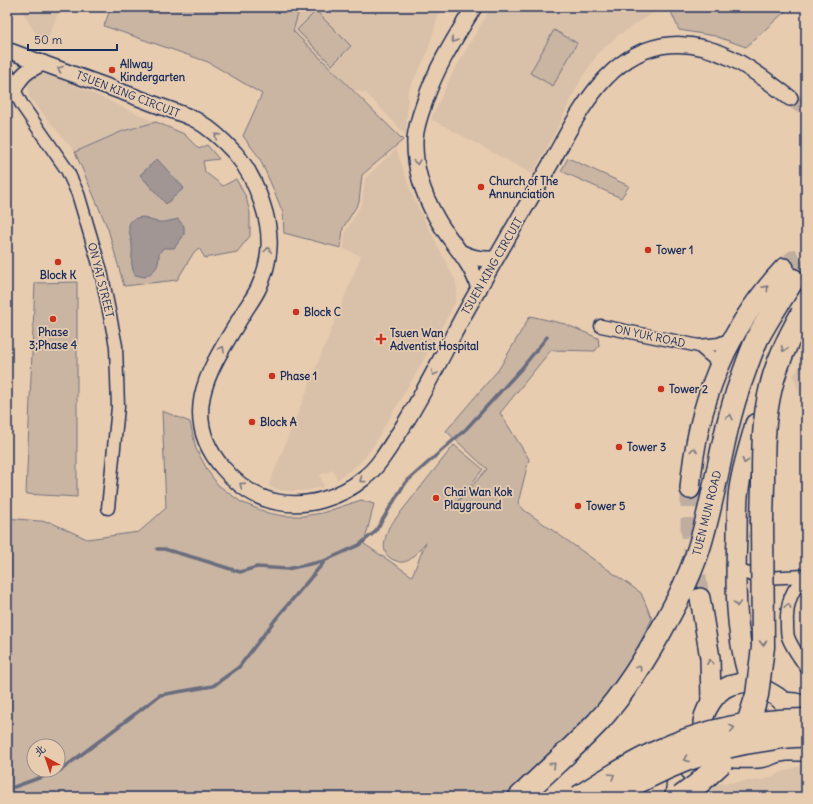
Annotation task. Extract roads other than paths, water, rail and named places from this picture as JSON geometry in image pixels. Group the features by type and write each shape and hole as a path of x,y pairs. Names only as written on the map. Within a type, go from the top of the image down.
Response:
{"highway":[{"name":"TUEN MUN ROAD","path":"520,797 587,733 621,695 642,663 680,594 696,557 707,523 726,434 740,382 756,340 789,274"},
{"path":"750,717 757,695 763,647 763,455 767,406 777,366 796,325 806,308"},
{"path":"579,797 633,764 679,743 722,730 751,724 806,720"},
{"path":"611,797 671,765 701,754 751,741 806,736"},
{"path":"678,789 697,785 725,756"}],"main road":[{"path":"690,489 694,448 698,431 708,394 719,366 749,310 762,292 789,274"},
{"path":"711,700 720,691 748,679 740,643 738,622 736,570 738,497 743,468 755,424"},
{"path":"700,598 710,658 711,700 703,726 710,741 725,756 754,758 766,757 775,753 788,751 806,751"},
{"path":"765,690 783,702 791,714 791,734 784,745 775,753"},
{"path":"783,702 796,703 806,706"}],"street":[{"path":"474,7 438,67 428,90 418,120 415,139 418,168 430,206 446,235 462,253 476,278 479,289"},
{"name":"TSUEN KING CIRCUIT","path":"7,50 196,120 211,131 235,153 245,167 259,194 268,221 270,240 266,267 259,288 212,366 205,381 201,397 200,414 207,443 213,455 231,477 249,491 260,497 274,502 291,504 307,504 322,501 353,487 367,476 386,453 405,424 568,131 587,102 602,83 630,58 660,46 681,44 693,45 718,52 744,65 790,98"},
{"path":"14,90 24,73 30,68 43,63"},
{"name":"ON YAT STREET","path":"7,72 22,105 67,170 78,194 101,271 116,346 118,407 108,508"},
{"path":"462,253 477,259 496,258"},
{"name":"ON YUK ROAD","path":"601,326 699,346 719,344 733,338"},
{"name":"ON YUK ROAD","path":"699,346 713,358 719,366"},
{"path":"736,570 762,578 806,576"},
{"path":"806,576 795,587 790,596 786,616 787,635 794,651 806,667"},
{"path":"673,797 678,789"}],"waterway":[{"path":"157,549 164,549 240,572 257,567 287,569 324,561 359,545 375,532 405,483 466,429 521,369 547,337"},
{"path":"14,787 61,770 160,695 213,686 239,667 275,620 324,562"}],"tunnel":[{"path":"790,98 806,110"},
{"path":"784,268 793,260 806,254"},
{"path":"793,280 806,263"},
{"path":"690,489 690,529 700,598"}],"place":[{"name":"Allway Kindergarten","path":"112,70"},
{"name":"Church of The Annunciation","path":"481,187"},
{"name":"Tower 1","path":"648,250"},
{"name":"Block K","path":"58,262"},
{"name":"Block C","path":"296,312"},
{"name":"Phase 3;Phase 4","path":"53,319"},
{"name":"Tsuen Wan Adventist Hospital","path":"381,339"},
{"name":"Phase 1","path":"272,376"},
{"name":"Tower 2","path":"661,389"},
{"name":"Block A","path":"252,422"},
{"name":"Tower 3","path":"619,447"},
{"name":"Chai Wan Kok Playground","path":"436,498"},
{"name":"Tower 5","path":"578,506"}]}
